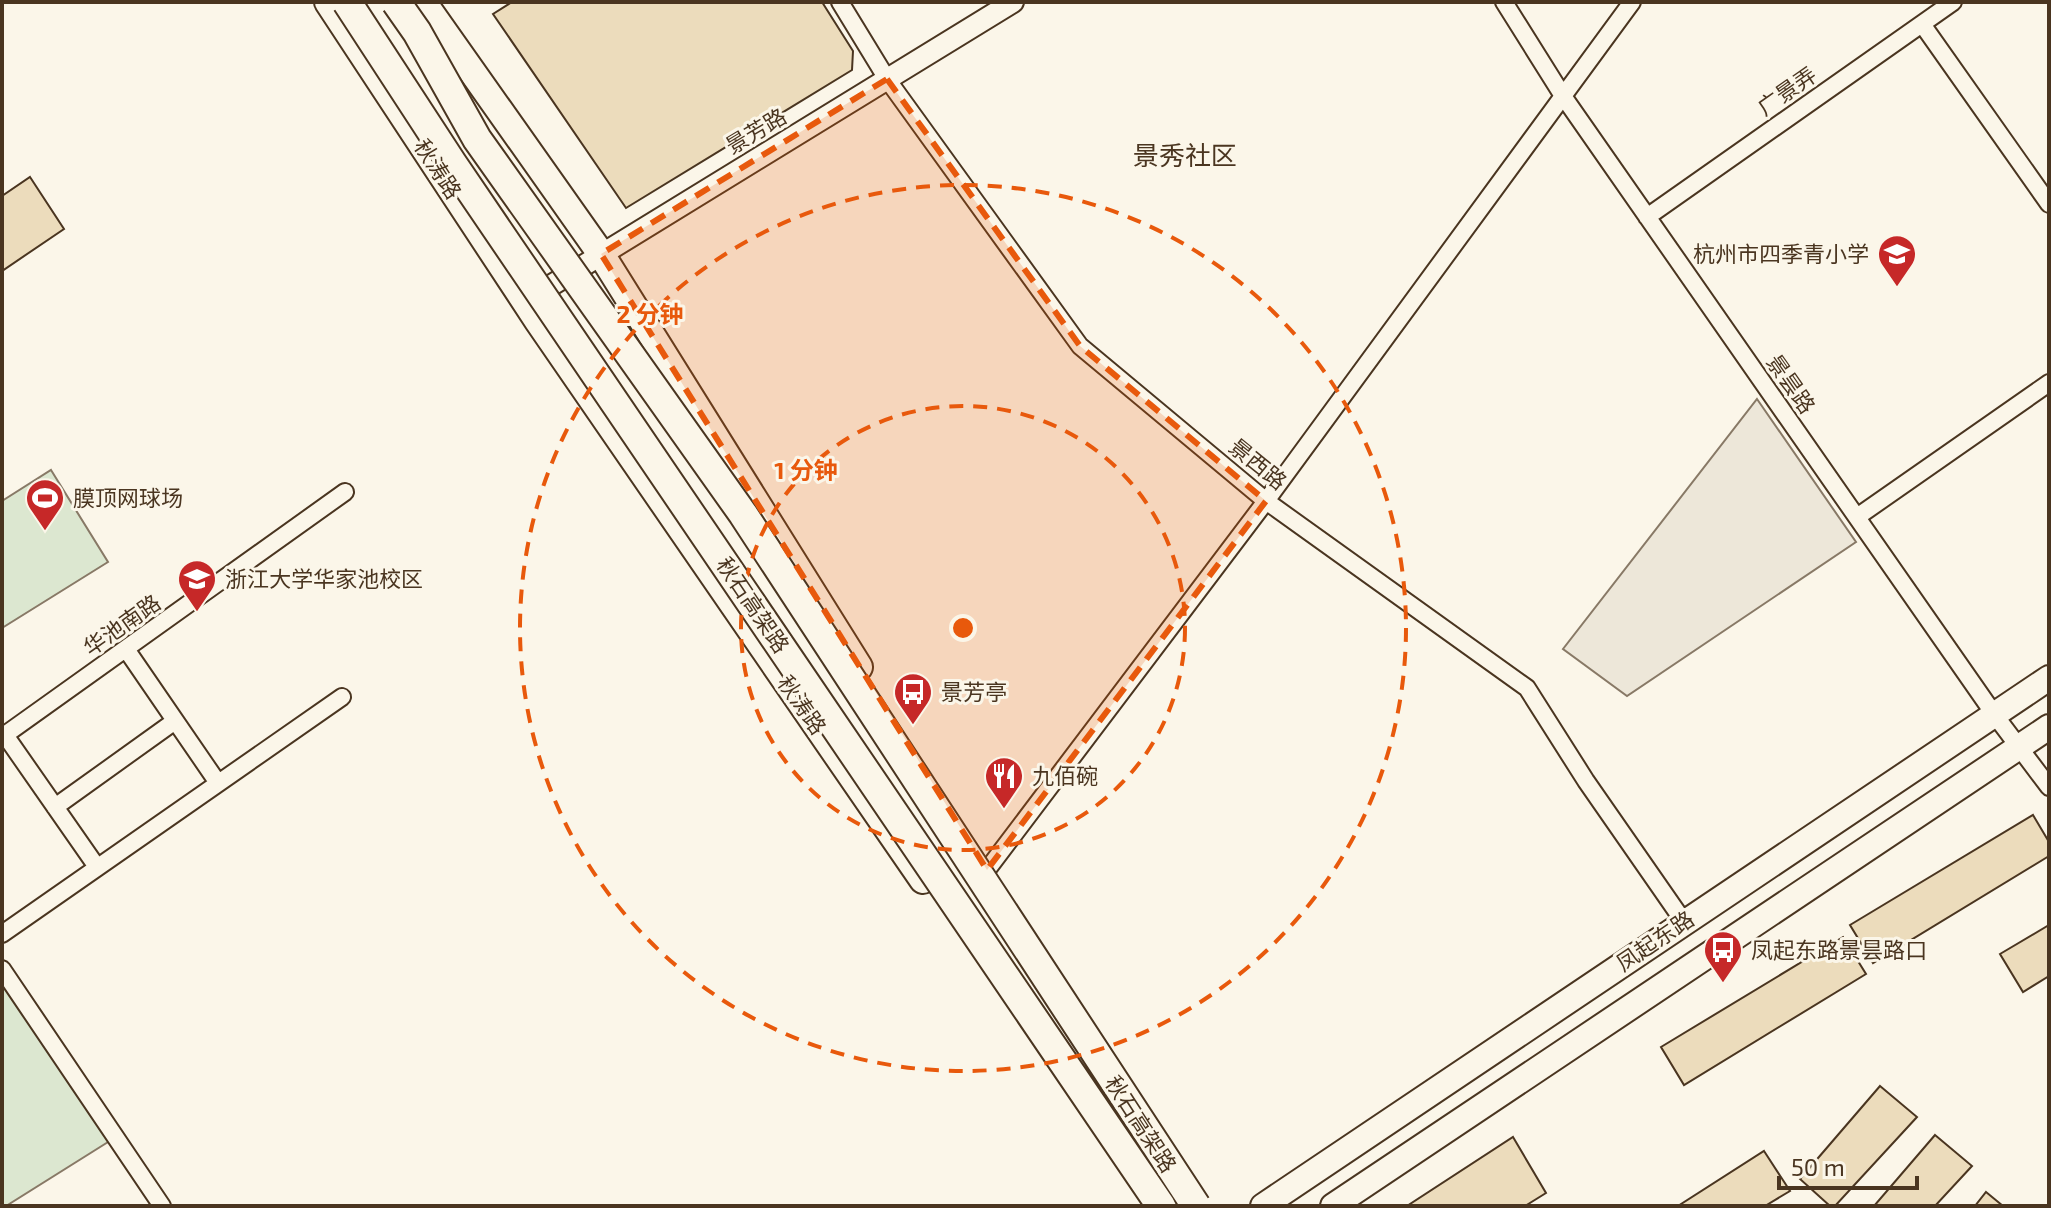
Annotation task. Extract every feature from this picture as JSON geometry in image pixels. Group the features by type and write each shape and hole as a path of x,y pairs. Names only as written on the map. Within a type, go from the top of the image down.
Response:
{"highway":[{"name":"秋石高架路","path":"347,2 452,163 1161,1206"},
{"name":"秋石高架路","path":"396,2 417,32 477,139 743,514 1196,1206"},
{"path":"1023,1004 1139,1206"}],"main road":[{"name":"秋涛路","path":"328,2 525,301 1147,1206"},
{"path":"423,2 601,254 987,870 1210,1206"},
{"name":"凤起东路","path":"1263,1206 2049,678"},
{"name":"凤起东路","path":"1333,1206 2049,727"}],"street":[{"name":"景西路","path":"840,2 887,79 1080,346 1266,501 1527,688 1586,781 1684,922"},
{"name":"景芳路","path":"525,301 1013,2"},
{"name":"景昙路","path":"1504,2 1563,96 1647,217 1994,714 2049,787"},
{"path":"987,870 1266,501 1632,2"},
{"name":"广景弄","path":"1647,217 1953,2"},
{"path":"1922,24 2049,204"},
{"path":"1857,517 2049,383"},
{"name":"华池南路","path":"4,736 345,492"},
{"path":"126,649 218,783"},
{"path":"2,934 342,697"},
{"path":"55,807 175,721"},
{"path":"4,736 97,867"},
{"path":"2,969 162,1206"}],"highlighted area":[{"path":"887,79 1080,346 1266,501 987,870 901,735 601,254"}],"green space":[{"name":"膜顶网球场","path":"51,470 108,562 2,628 2,501"},
{"path":"2,969 116,1137 6,1206 2,1206"}],"shaded area":[{"path":"1757,399 1856,542 1627,696 1563,649"}],"building":[{"path":"512,2 822,2 853,51 852,70 626,208 493,14"},
{"path":"30,177 64,229 2,271 2,196"},
{"path":"2033,815 2049,842 2049,856 1873,963 1850,925"},
{"path":"2049,925 2049,976 2023,992 2000,954"},
{"path":"1843,937 1866,974 1684,1085 1661,1047"},
{"path":"1880,1086 1917,1117 1835,1206 1830,1206 1800,1179"},
{"path":"1935,1135 1972,1166 1935,1206 1874,1206"},
{"path":"1513,1137 1546,1193 1525,1206 1407,1206"},
{"path":"1764,1151 1790,1191 1765,1206 1678,1206"},
{"path":"1986,1192 2003,1206 1975,1206"}],"place":[{"name":"杭州市四季青小学","path":"1897,288"},
{"name":"膜顶网球场","path":"45,532"},
{"name":"浙江大学华家池校区","path":"197,613"},
{"name":"景芳亭","path":"913,726"},
{"name":"九佰碗","path":"1004,810"},
{"name":"凤起东路景昙路口","path":"1723,984"}],"district":[{"name":"景秀社区","path":"1185,156"}]}
